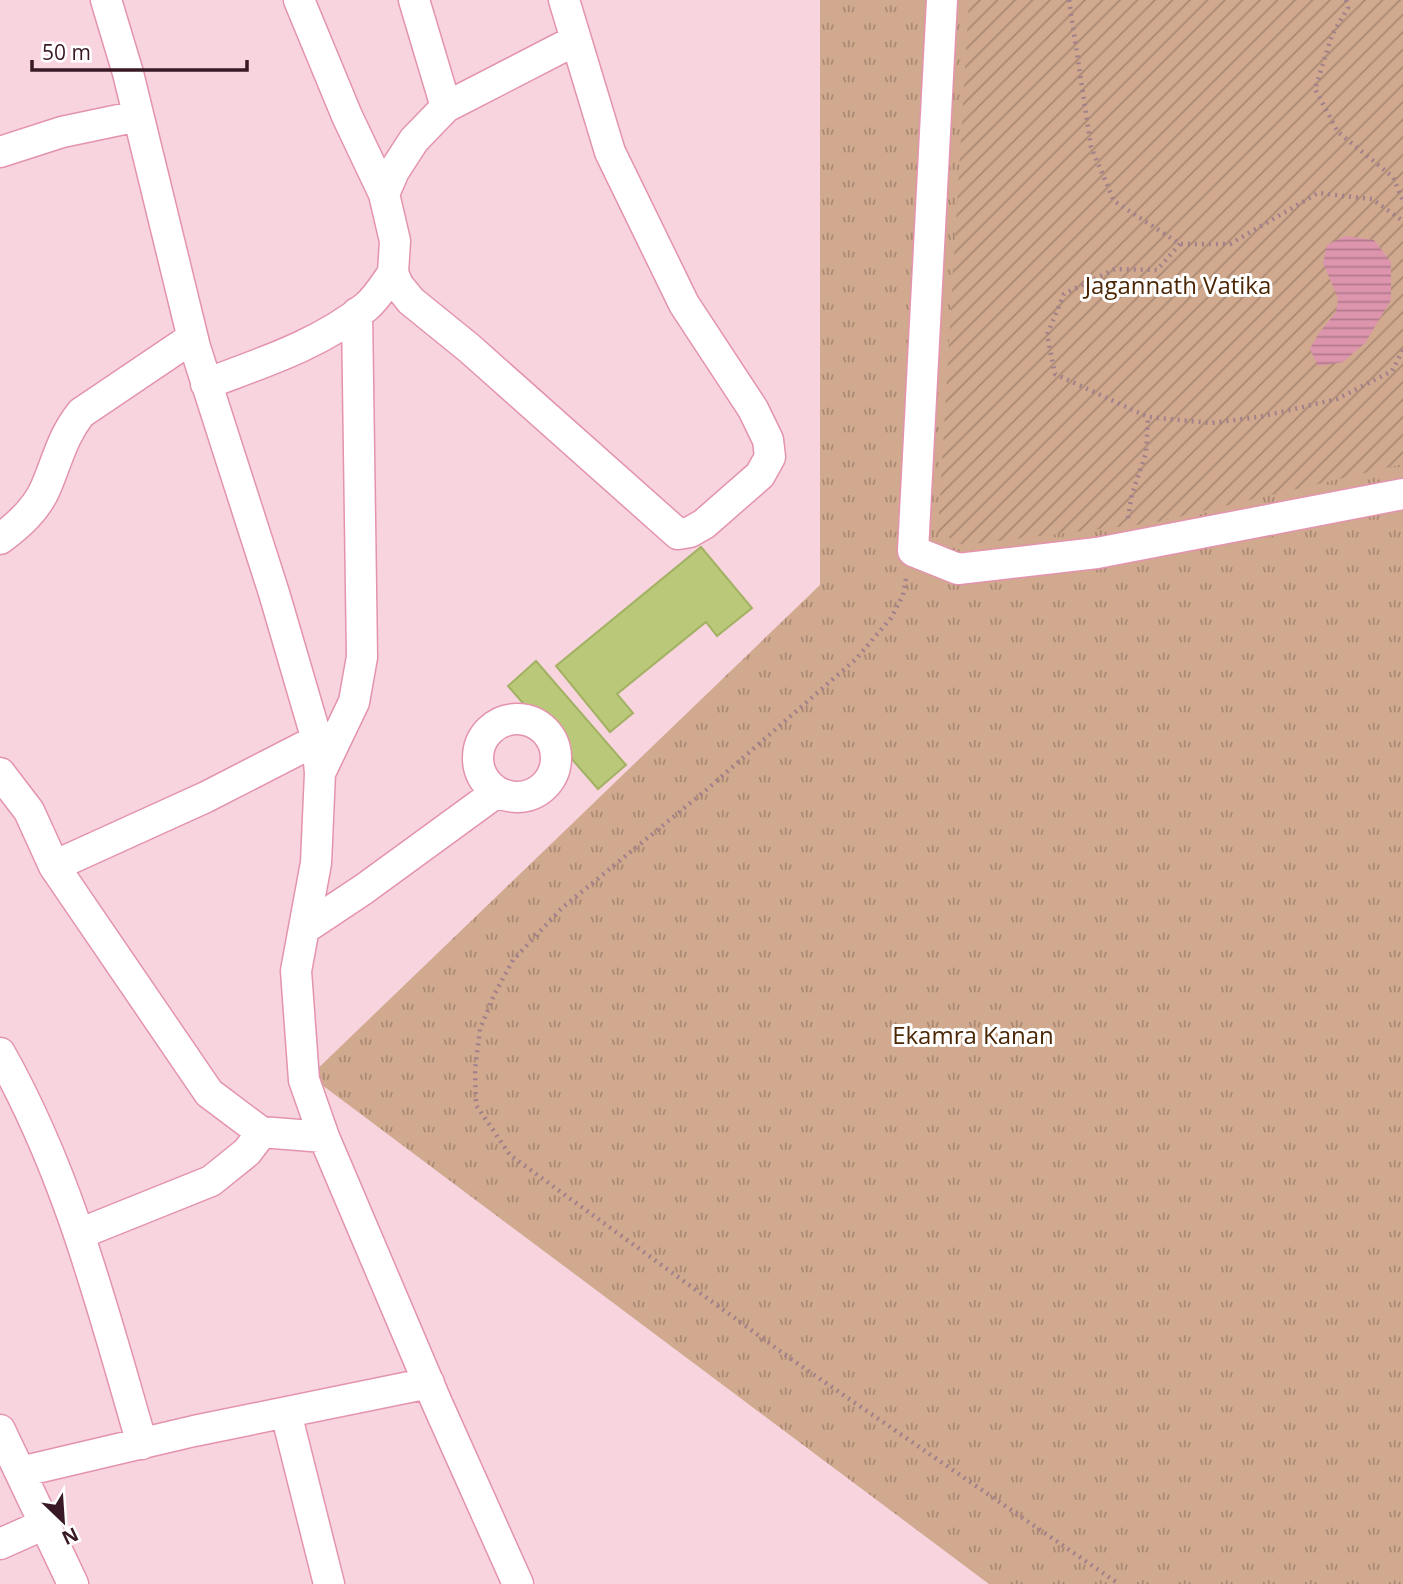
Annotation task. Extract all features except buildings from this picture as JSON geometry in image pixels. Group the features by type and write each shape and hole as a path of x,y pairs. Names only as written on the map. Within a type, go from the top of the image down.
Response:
{"street":[{"path":"106,0 138,116 192,338 274,593 317,740 320,773 316,863 296,971 304,1080 324,1137 518,1584"},
{"path":"299,0 347,116 384,194 395,240 393,274 398,285 411,301 469,348 678,534 690,532 704,524 760,475 770,457 768,440 753,409 684,304 610,152 564,0"},
{"path":"414,0 446,107"},
{"path":"942,0 913,551 958,569 1097,553 1403,494"},
{"path":"384,194 394,171 414,140 446,107 576,40"},
{"path":"0,152 62,132 138,116"},
{"path":"206,384 296,349 368,305 393,274"},
{"path":"320,773 354,702 362,657 357,313"},
{"path":"0,539 19,524 36,504 46,488 68,430 81,413 192,338"},
{"path":"54,866 206,797 317,740"},
{"path":"0,773 29,811 54,866 209,1093 262,1132 324,1137"},
{"path":"304,929 364,890 497,792"},
{"path":"0,1053 26,1099 79,1234 142,1444"},
{"path":"79,1234 211,1181 247,1152 262,1132"},
{"path":"20,1472 429,1383"},
{"path":"286,1413 329,1584"},
{"path":"0,1430 73,1584"},
{"path":"0,1544 45,1524"}],"path":[{"path":"1069,0 1091,147 1114,201 1180,244 1230,244 1318,193 1372,199 1403,221"},
{"path":"1346,0 1348,8 1332,35 1315,89 1338,132 1392,177 1403,201"},
{"path":"1180,244 1157,270 1115,269 1064,294 1047,335 1055,374 1148,417 1211,423 1259,417 1337,400 1392,370 1403,350"},
{"path":"1133,547 1126,526 1132,494 1146,453 1148,417"},
{"path":"913,551 903,595 891,618 856,659 705,791 562,908 513,960 480,1029 475,1070 477,1105 510,1154 780,1351 1119,1584"}],"green space":[{"name":"Ekamra Kanan","path":"820,0 1403,0 1403,1584 989,1584 310,1076 820,585"},
{"name":"Jagannath Vatika","path":"969,0 1403,0 1403,464 1152,523 963,545 938,532"}],"shaded area":[{"path":"1345,236 1374,240 1391,262 1391,300 1365,343 1343,362 1318,366 1310,349 1336,312 1338,298 1323,263 1327,245"}]}
